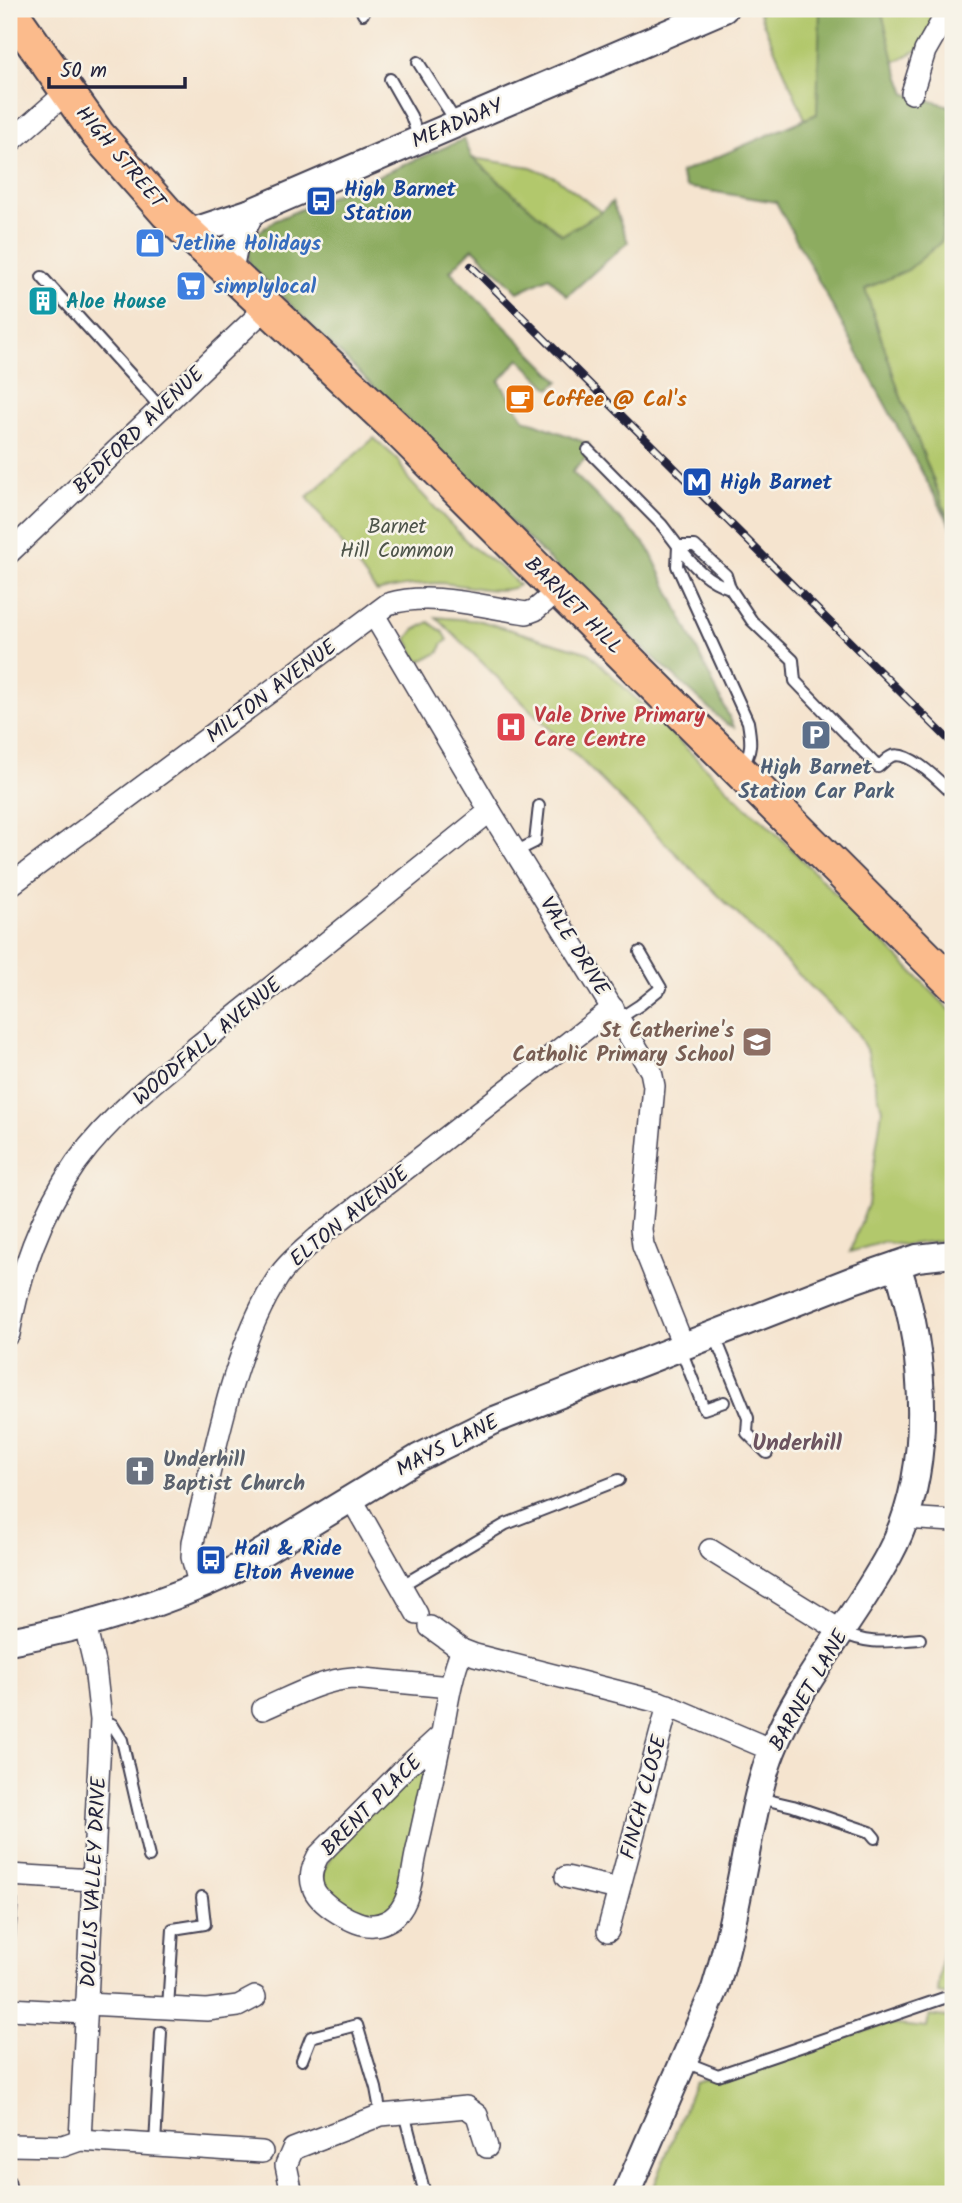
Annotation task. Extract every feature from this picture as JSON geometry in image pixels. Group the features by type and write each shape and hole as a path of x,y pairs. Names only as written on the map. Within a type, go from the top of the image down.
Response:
{"main road":[{"name":"HIGH STREET","path":"9,9 98,135 188,233"},
{"name":"BARNET HILL","path":"188,233 393,425 953,984"}],"street":[{"name":"MEADWAY","path":"188,233 251,212 724,9"},
{"path":"912,93 925,51 949,9"},
{"path":"9,142 66,92"},
{"path":"229,272 234,247 251,212"},
{"name":"BEDFORD AVENUE","path":"9,553 267,307"},
{"name":"MILTON AVENUE","path":"9,886 388,604 401,600 473,603 527,612 535,610 559,590"},
{"name":"VALE DRIVE","path":"374,615 651,1071 654,1086 641,1230 643,1244 681,1345"},
{"name":"WOODFALL AVENUE","path":"9,1334 27,1263 44,1219 59,1190 94,1140 163,1075 491,811"},
{"name":"ELTON AVENUE","path":"200,1587 191,1557 193,1542 227,1408 248,1338 280,1274 317,1238 616,1013"},
{"path":"897,1265 918,1258 953,1254"},
{"name":"MAYS LANE","path":"9,1641 85,1625 200,1587 240,1567 456,1437 681,1345 897,1265"},
{"name":"BARNET LANE","path":"626,2194 715,1989 724,1960 757,1798 772,1750 803,1693 889,1556 904,1518 918,1464 921,1410 919,1358 914,1322 897,1265"},
{"path":"351,1499 399,1587 423,1621 462,1650 668,1705 772,1750"},
{"path":"904,1518 953,1521"},
{"path":"710,1550 841,1632"},
{"name":"DOLLIS VALLEY DRIVE","path":"80,2140 101,1720 95,1667 85,1625"},
{"name":"BRENT PLACE","path":"441,1735 318,1856 312,1873 313,1888 322,1902 361,1924 373,1926 398,1914 408,1895 441,1735 450,1687 462,1650"},
{"path":"263,1709 325,1681 338,1679 354,1678 450,1687"},
{"name":"FINCH CLOSE","path":"608,1931 668,1705"},
{"path":"9,1875 93,1880"},
{"path":"566,1877 618,1889"},
{"path":"9,2009 225,2009 255,1997"},
{"path":"292,2194 286,2165 293,2149 381,2115 450,2107 471,2108 477,2115 487,2147"},
{"path":"9,2145 63,2146 80,2140 261,2152"}],"lane":[{"path":"418,62 457,123"},
{"path":"390,79 411,116 419,139"},
{"path":"43,277 161,408"},
{"path":"588,450 662,525 678,546 677,566 748,722 751,738 749,757 739,769"},
{"path":"678,546 695,546 726,575 730,588 752,621 793,660 795,681 878,766 891,756 901,756 918,764 953,794"},
{"path":"516,851 535,842 539,806"},
{"path":"616,1013 640,1005 661,988 640,952"},
{"path":"714,1333 748,1418 747,1433 766,1453"},
{"path":"681,1345 704,1409 724,1402"},
{"path":"399,1587 506,1524 619,1480"},
{"path":"841,1632 858,1640 874,1643 920,1639"},
{"path":"101,1720 112,1724 122,1740 149,1857"},
{"path":"757,1798 793,1806 870,1832 875,1838"},
{"path":"167,2008 173,1929 205,1924 202,1897"},
{"path":"9,1940 12,1901"},
{"path":"684,2062 718,2075 944,1998 953,1999"},
{"path":"302,2060 311,2037 357,2025 376,2088 381,2115"},
{"path":"155,2145 161,2032"},
{"path":"404,2113 425,2194"},
{"path":"9,2181 12,2194"}],"green space":[{"path":"770,9 941,9 920,49 894,62 906,94 953,107 953,531 899,392 839,210 817,114 805,119 759,13"},
{"path":"820,9 881,9 894,61 906,94 953,107 953,174 948,184 941,242 908,270 865,289 899,392 952,528 776,202 686,187 680,173 817,114"},
{"path":"464,139 472,158 562,235 601,212 612,202 628,242 567,296 549,277 518,292 473,248 450,271 559,381 550,389 519,359 499,381 524,419 589,444 586,458 572,472 648,547 734,727 726,724 574,584 250,265 250,243 257,233 276,220"},
{"path":"472,158 531,167 555,177 601,212 562,235"},
{"name":"Barnet Hill Common","path":"374,438 397,459 409,480 471,546 503,569 519,585 492,590 438,583 377,592 307,497"},
{"name":"Barnet Hill Common","path":"436,617 481,621 589,653 747,808 764,821 953,1013 953,1239 904,1245 883,1242 850,1252 868,1204 882,1110 868,1053 856,1031"},
{"path":"429,622 444,633 448,640 442,644 440,652 419,662 407,639 414,630"},
{"path":"419,1769 425,1774 399,1897 392,1908 373,1916 332,1898 322,1884 326,1865 347,1837"},
{"path":"947,1910 953,1911 953,1996 938,1993"},
{"path":"929,2015 953,2018 953,2194 651,2194 695,2083 887,2024 927,2028"}],"railway":[{"path":"471,266 953,744"}],"place":[{"name":"High Barnet Station","path":"321,201"},
{"name":"Jetline Holidays","path":"150,243"},
{"name":"simplylocal","path":"191,286"},
{"name":"Aloe House","path":"43,301"},
{"name":"Coffee @ Cal's","path":"520,399"},
{"name":"High Barnet","path":"697,482"},
{"name":"Vale Drive Primary Care Centre","path":"511,727"},
{"name":"High Barnet Station Car Park","path":"816,735"},
{"name":"St Catherine's Catholic Primary School","path":"757,1042"},
{"name":"Underhill Baptist Church","path":"140,1471"},
{"name":"Hail & Ride Elton Avenue","path":"211,1560"}],"district":[{"name":"Underhill","path":"797,1442"}]}
